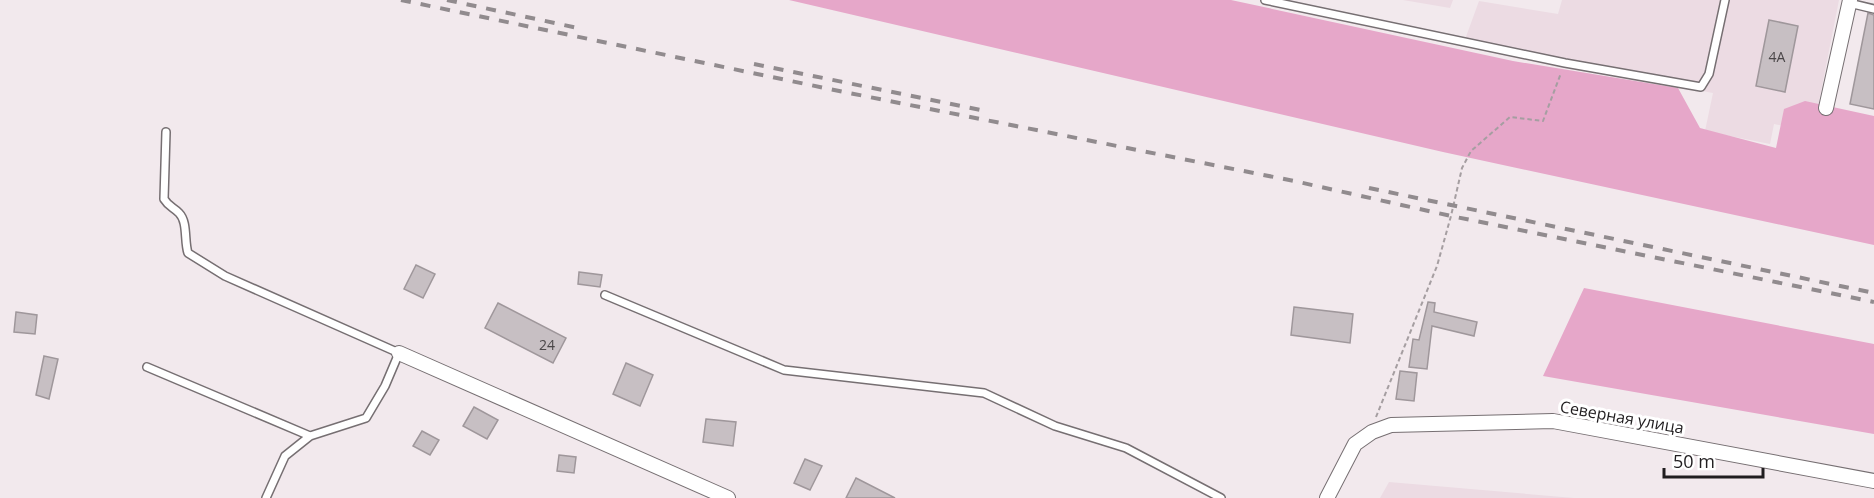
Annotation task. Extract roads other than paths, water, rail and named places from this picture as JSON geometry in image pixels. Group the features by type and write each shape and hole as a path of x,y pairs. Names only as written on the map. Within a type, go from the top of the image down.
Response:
{"street":[{"path":"1826,108 1849,2"},
{"path":"399,353 728,498"},
{"name":"Северная улица","path":"1327,498 1355,444 1372,432 1391,425 1553,421 1874,481"}],"lane":[{"path":"1265,0 1565,63 1701,87 1709,74 1725,0"},
{"path":"1849,2 1874,9"},
{"path":"166,132 164,199 169,207 179,213 184,223 188,253 225,276 399,353 385,386 366,418 310,436 285,456 266,498"},
{"path":"605,295 784,369 984,393 1055,426 1126,448 1221,498"},
{"path":"147,367 310,436"}],"railway":[{"path":"401,0 844,92 1294,181 1451,216 1874,302"},
{"path":"447,0 578,28"},
{"path":"754,64 981,110"},
{"path":"1369,188 1874,293"}]}
